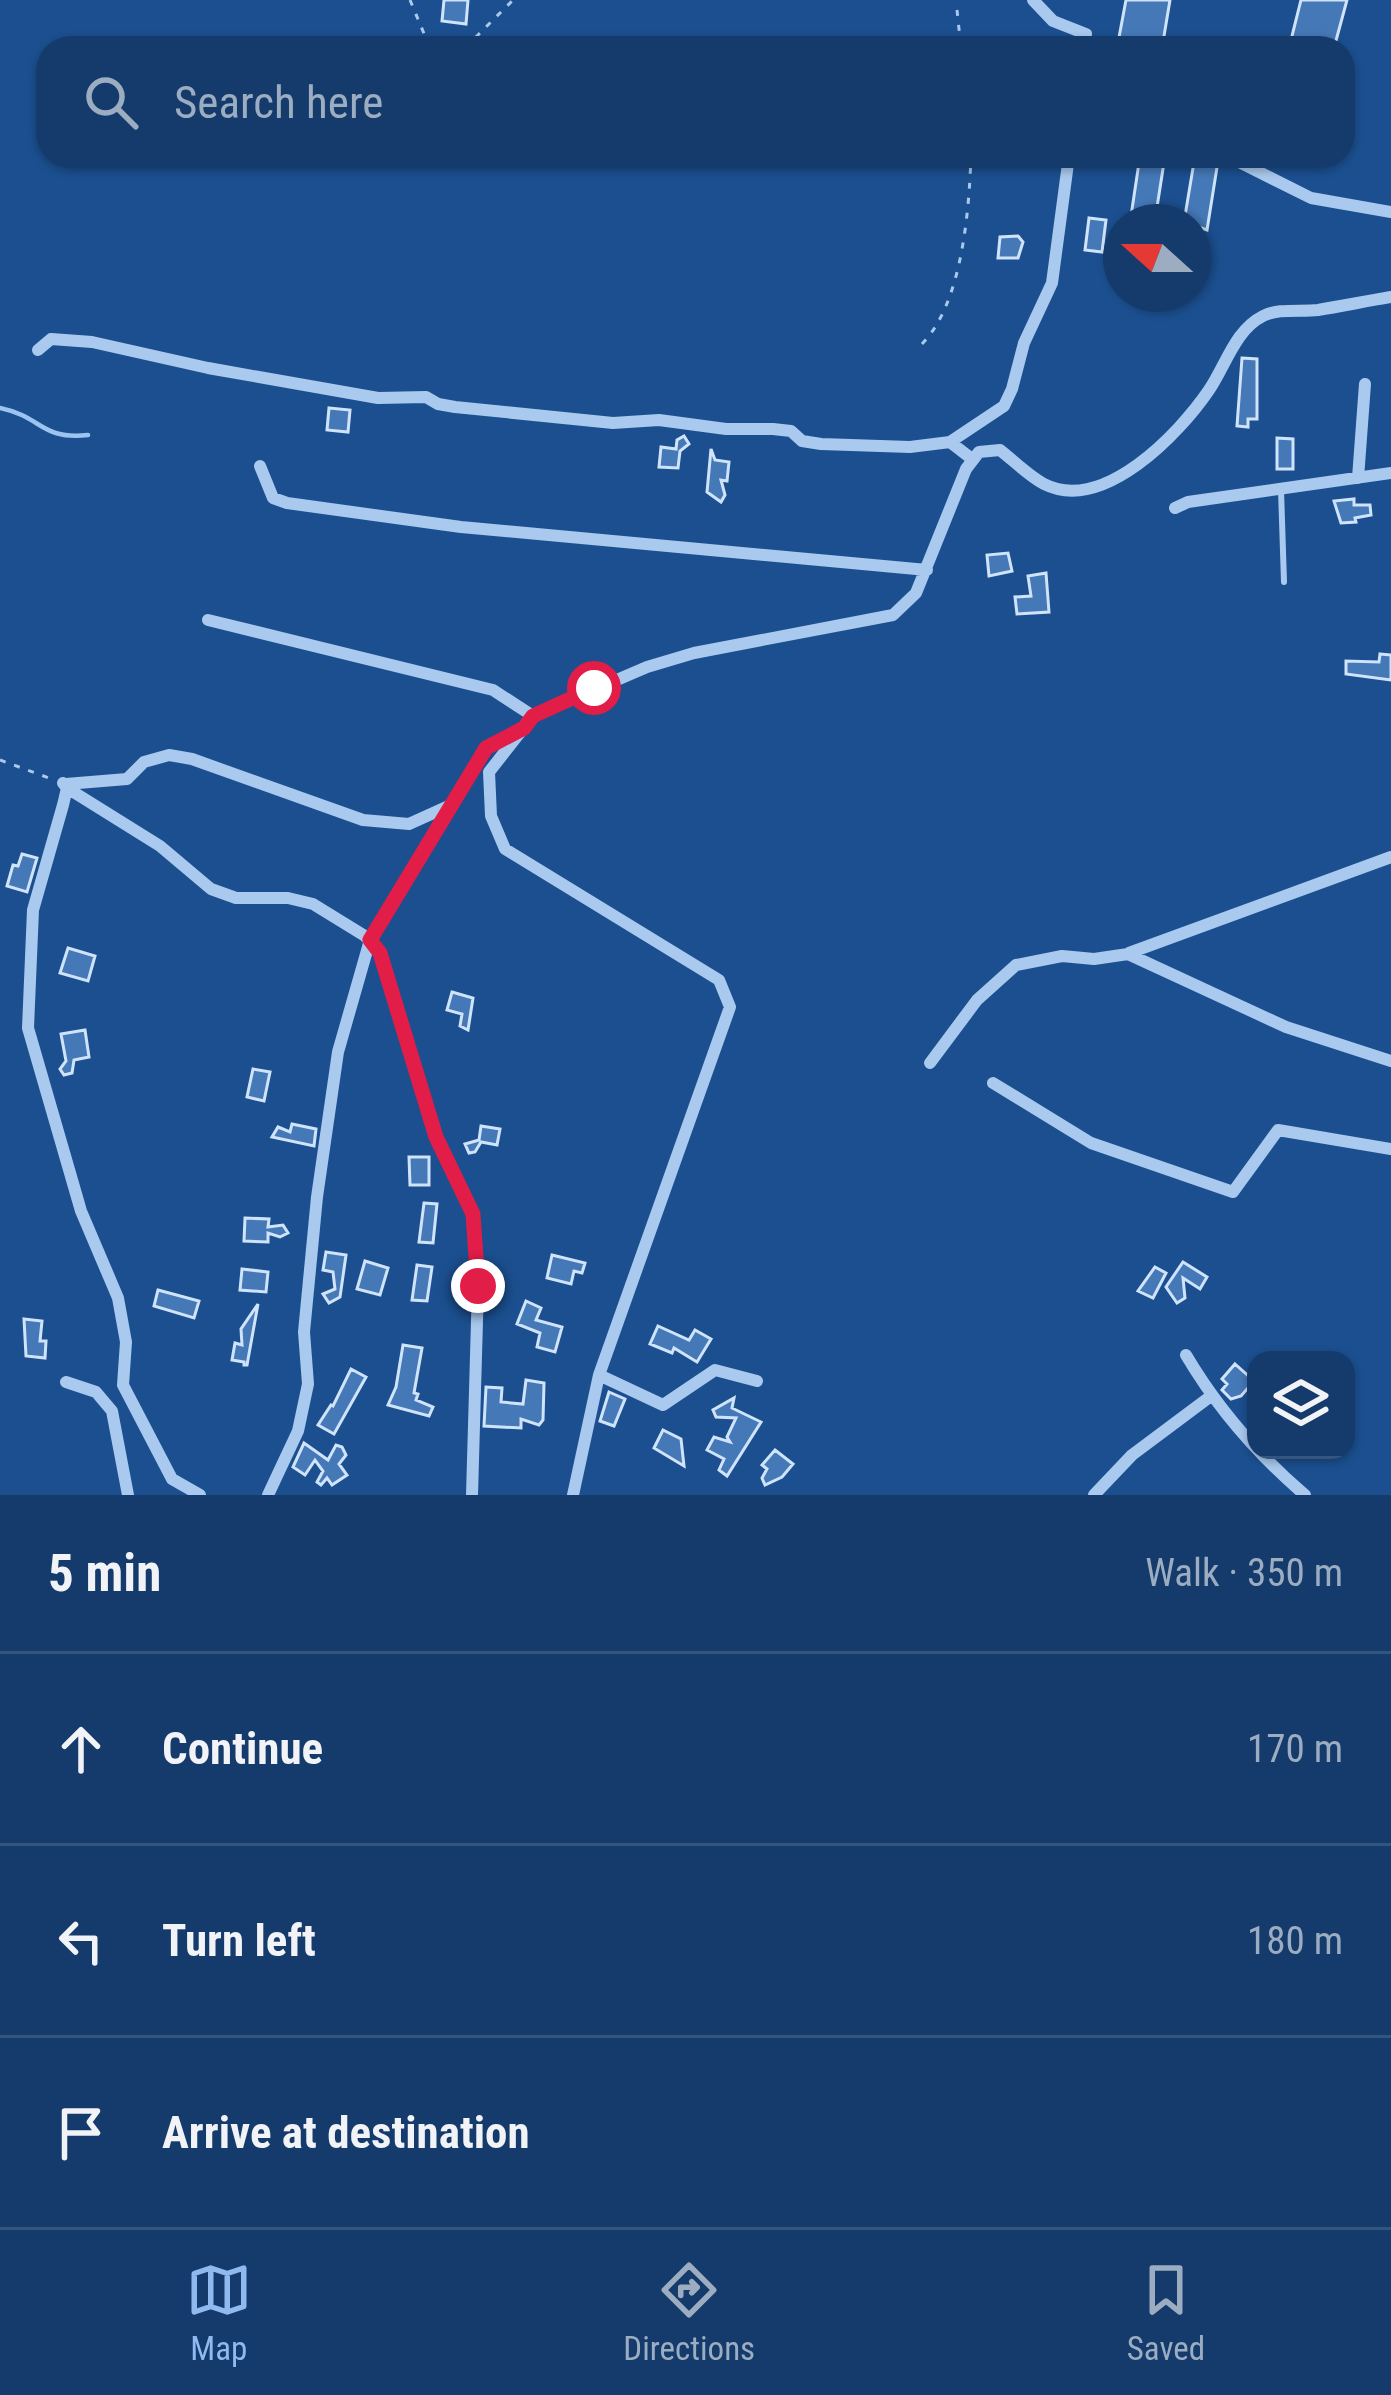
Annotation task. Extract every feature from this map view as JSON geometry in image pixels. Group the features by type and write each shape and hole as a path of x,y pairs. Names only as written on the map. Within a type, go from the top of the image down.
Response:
{"street":[{"path":"1033,0 1053,21 1086,36"},
{"path":"38,350 50,339 92,342 378,398 426,397 455,407 613,423 659,420 726,429 773,429 791,431 802,440 872,447 950,442 1004,406 1012,389 1024,343 1052,283 1067,168"},
{"path":"1251,168 1311,198 1391,212"},
{"path":"573,1495 599,1375 730,1007 719,980 505,849 491,816 489,772 533,716 629,674 694,653 893,615 916,592 972,459 989,448 1000,450 1046,485 1090,490 1121,477 1185,419 1209,391 1245,328 1266,314 1391,297"},
{"path":"1358,478 1365,383"},
{"path":"950,442 972,459"},
{"path":"260,466 273,498 287,503 461,526 927,570"},
{"path":"1175,508 1281,486 1391,473"},
{"path":"208,620 493,689 533,716"},
{"path":"268,1495 298,1431 308,1384 304,1332 317,1197 338,1052 370,940 486,748 524,728"},
{"path":"65,785 127,778 144,762 169,755 192,758 363,820 409,824 452,805"},
{"path":"65,785 160,846 211,889 236,898 288,898 313,904 370,940 380,953 436,1137 473,1214 478,1286 472,1495"},
{"path":"65,785 33,910 28,1028 81,1211 118,1298 126,1342 123,1385 172,1479 200,1495"},
{"path":"930,1063 976,1000 1016,964 1062,956 1094,959 1128,954 1391,857"},
{"path":"1128,954 1286,1027 1391,1061"},
{"path":"993,1083 1091,1143 1233,1192 1278,1130 1391,1149"},
{"path":"1186,1354 1211,1396 1266,1461 1305,1495"},
{"path":"599,1375 664,1405 715,1370 757,1381"},
{"path":"66,1382 96,1392 112,1412 128,1495"},
{"path":"1094,1495 1132,1455 1211,1396"}],"lane":[{"path":"1281,486 1284,582"}],"path":[{"path":"410,0 425,36"},
{"path":"477,36 513,0"},
{"path":"957,10 960,36"},
{"path":"922,344 939,327 969,220 971,168"},
{"path":"0,760 65,785"}],"building":[{"path":"444,0 468,0 466,24 442,21"},
{"path":"1126,0 1170,0 1164,36 1119,36"},
{"path":"1301,0 1347,0 1337,36 1292,36"},
{"path":"1138,168 1163,168 1158,204 1133,204"},
{"path":"1193,168 1217,168 1211,205 1187,204"},
{"path":"1089,218 1103,220 1102,252 1085,250"},
{"path":"1018,236 1023,242 1018,258 998,258 1000,237"},
{"path":"1242,358 1257,359 1257,419 1248,419 1248,427 1237,426"},
{"path":"329,408 350,410 348,432 327,430"},
{"path":"684,436 689,444 680,451 678,468 659,467 661,447 676,449 677,440"},
{"path":"1277,438 1293,439 1293,469 1277,469"},
{"path":"711,449 715,460 729,462 727,481 721,480 725,495 721,502 707,492"},
{"path":"1354,499 1354,505 1370,505 1371,515 1341,523 1334,501"},
{"path":"1008,553 1012,571 989,576 987,555"},
{"path":"1046,573 1049,612 1017,614 1015,597 1031,596 1028,576"},
{"path":"1380,654 1391,655 1391,680 1346,674 1346,661 1379,662"},
{"path":"22,854 37,858 27,892 7,886"},
{"path":"68,948 95,956 88,981 60,973"},
{"path":"452,992 473,998 468,1030 460,1026 462,1014 447,1010"},
{"path":"85,1030 89,1057 74,1060 72,1073 64,1075 61,1034"},
{"path":"253,1069 270,1072 264,1101 247,1097"},
{"path":"292,1124 316,1129 314,1146 272,1137 278,1127 290,1132"},
{"path":"481,1126 500,1129 497,1145 481,1142 469,1153 465,1144 479,1140"},
{"path":"409,1157 429,1157 429,1185 410,1185"},
{"path":"424,1203 437,1204 433,1243 419,1242"},
{"path":"245,1218 269,1219 268,1227 283,1225 288,1233 280,1237 268,1233 268,1242 244,1241"},
{"path":"326,1252 346,1255 340,1297 329,1303 323,1294 335,1289 333,1272 323,1270"},
{"path":"552,1255 585,1263 582,1273 574,1271 571,1284 547,1278"},
{"path":"365,1261 388,1268 380,1295 357,1289"},
{"path":"1183,1262 1207,1277 1200,1289 1183,1278 1185,1298 1177,1303 1166,1287"},
{"path":"417,1265 432,1267 427,1301 412,1300"},
{"path":"1155,1267 1166,1273 1153,1298 1138,1291"},
{"path":"242,1269 268,1272 266,1292 240,1290"},
{"path":"158,1290 199,1301 194,1318 154,1306"},
{"path":"526,1301 541,1308 536,1320 562,1327 555,1352 537,1347 540,1333 517,1324"},
{"path":"258,1304 244,1365 232,1360 235,1343 242,1345 241,1329"},
{"path":"24,1319 42,1321 40,1341 46,1341 45,1358 26,1356"},
{"path":"658,1326 689,1340 695,1330 711,1339 697,1362 674,1348 672,1353 650,1344"},
{"path":"403,1345 422,1348 414,1393 416,1400 433,1407 429,1416 388,1405"},
{"path":"1235,1364 1247,1375 1247,1389 1231,1399 1222,1390 1227,1384 1222,1379"},
{"path":"351,1369 366,1377 334,1434 318,1425"},
{"path":"526,1380 544,1383 539,1425 521,1419 521,1428 484,1426 486,1387 502,1388 501,1402 523,1404"},
{"path":"609,1392 625,1399 614,1426 600,1421"},
{"path":"734,1398 732,1408 761,1422 727,1476 719,1470 724,1459 707,1450 714,1437 730,1442 727,1437 736,1418 716,1417 713,1410"},
{"path":"663,1430 681,1439 684,1466 654,1448"},
{"path":"304,1443 328,1460 336,1445 342,1447 346,1455 339,1464 347,1475 332,1485 327,1478 321,1485 317,1482 323,1471 315,1460 305,1475 293,1467"},
{"path":"775,1450 793,1464 782,1477 765,1485 762,1478 767,1469 762,1465"}],"waterway":[{"path":"0,408 50,431 88,435"}],"route":[{"path":"478,1286 473,1214 436,1137 380,953 370,940 486,748 524,728 533,716 594,688"}]}
